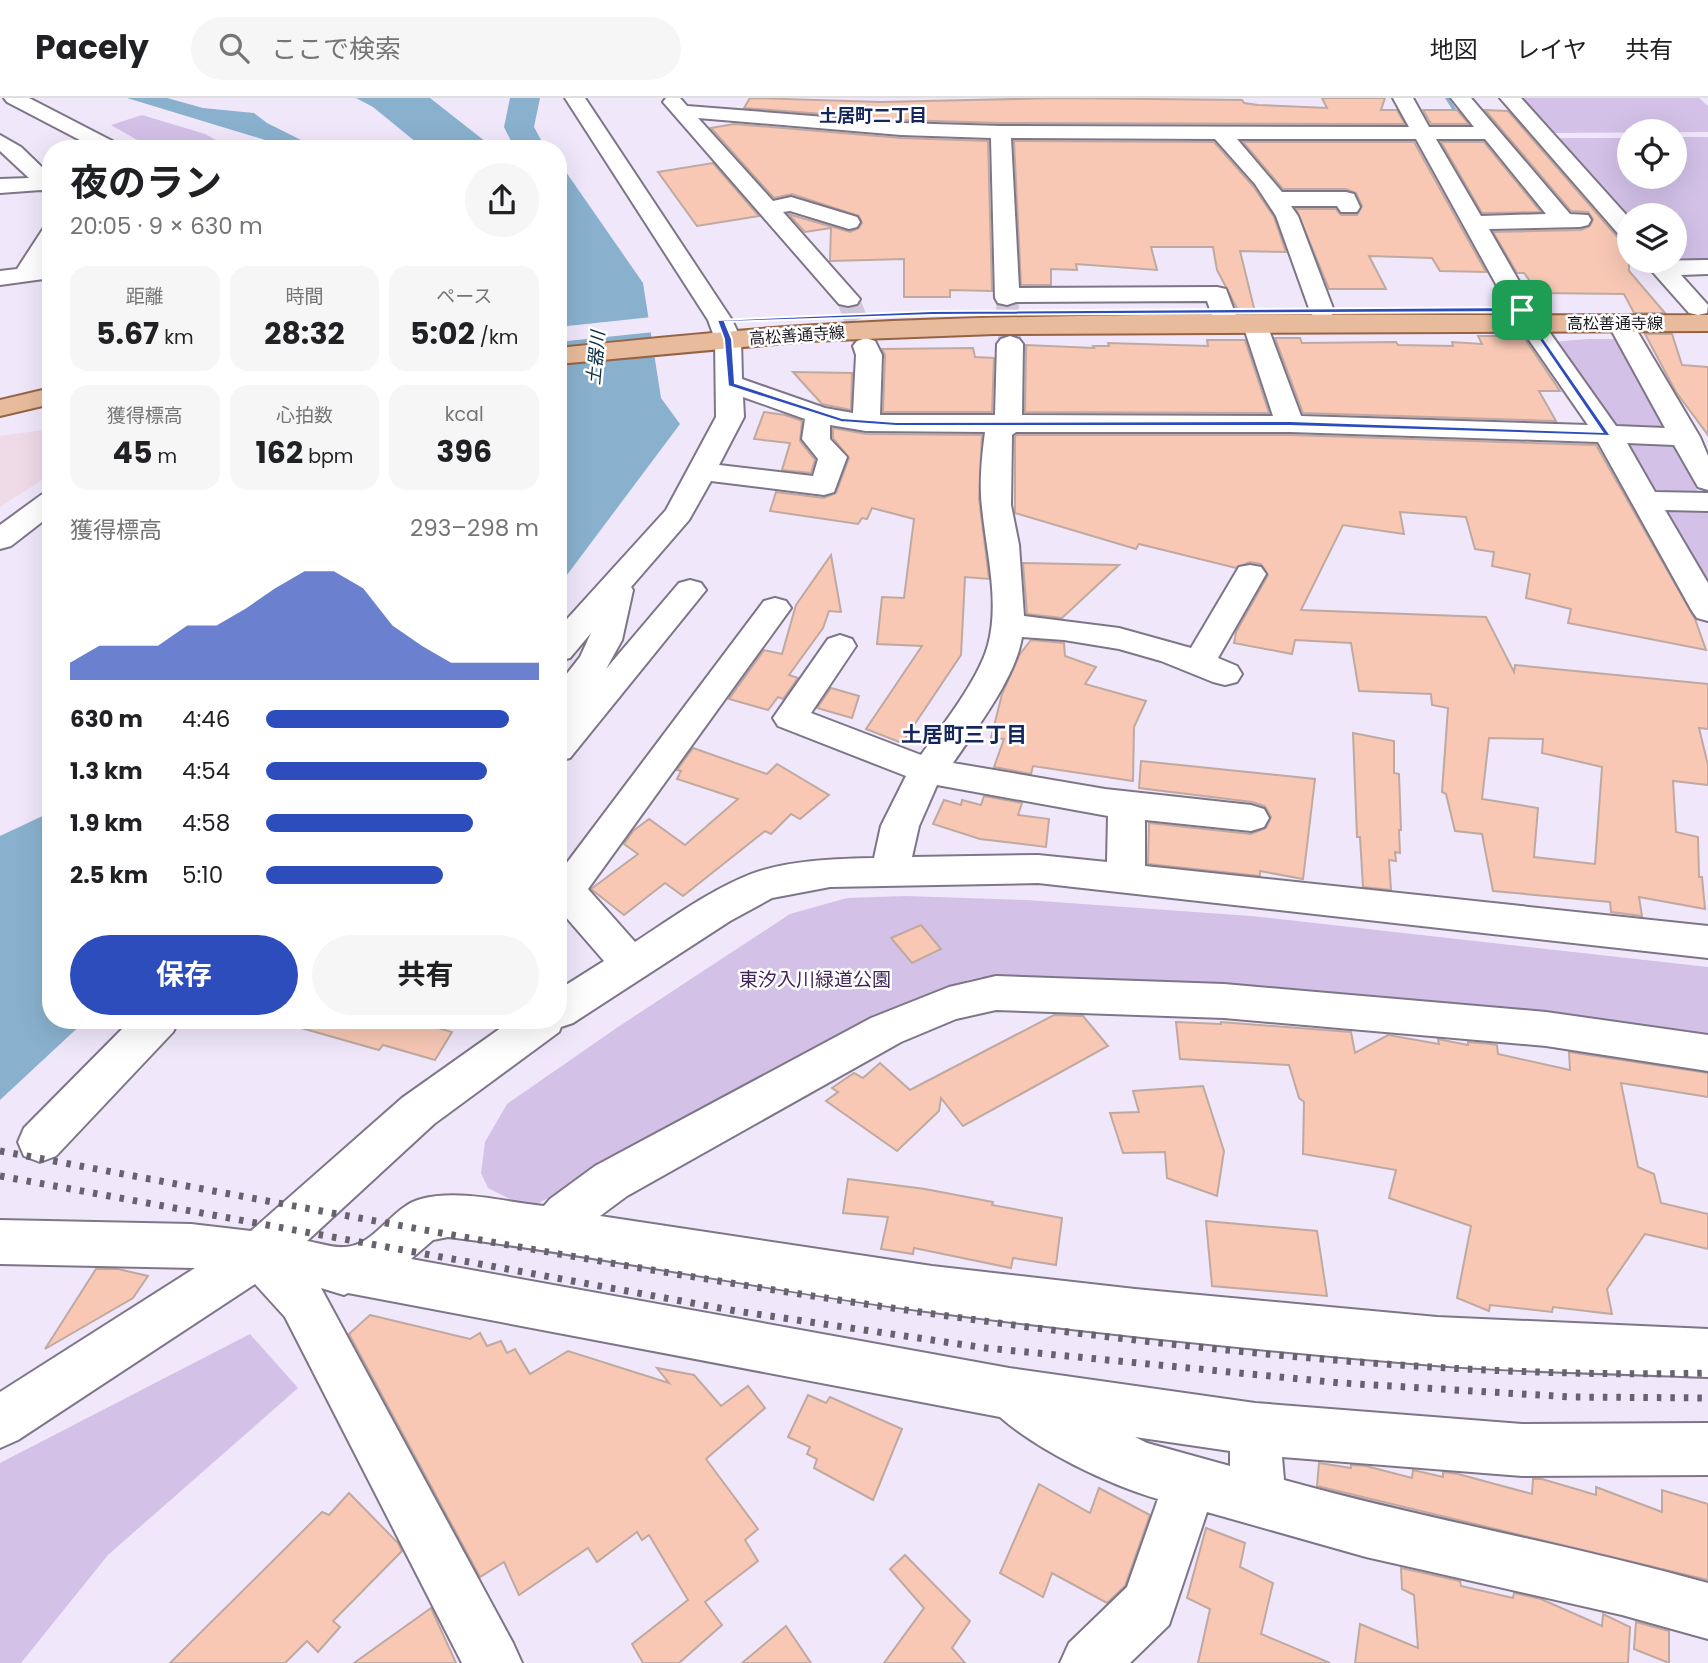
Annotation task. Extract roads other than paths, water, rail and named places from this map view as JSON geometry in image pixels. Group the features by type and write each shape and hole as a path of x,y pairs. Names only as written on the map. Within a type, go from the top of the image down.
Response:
{"main road":[{"name":"高松善通寺線","path":"567,336 714,330 893,329 1322,311 1527,317 1621,324 1705,313"},
{"name":"高松善通寺線","path":"1224,317 1254,322 1705,313"},
{"name":"高松善通寺線","path":"567,354 714,330"},
{"path":"0,408 42,398"},
{"path":"0,420 42,414"}],"street":[{"path":"14,98 96,140"},
{"path":"567,640 679,514 730,417 731,384 714,330 625,172 606,149 575,98"},
{"path":"1403,98 1527,317 1608,435 1708,611"},
{"path":"1461,98 1477,133 1563,220"},
{"path":"1510,98 1617,218"},
{"path":"675,104 901,129 1001,132 1477,133"},
{"path":"675,104 848,299"},
{"path":"1001,132 1007,297 1217,294 1224,317"},
{"path":"1220,132 1263,180 1287,216 1322,311"},
{"path":"0,141 15,151 42,180"},
{"path":"0,186 42,186"},
{"path":"1276,199 1346,199 1349,207"},
{"path":"768,209 791,204 849,222"},
{"path":"1472,223 1563,220 1617,224"},
{"path":"25,274 42,248"},
{"path":"1687,266 1708,267"},
{"path":"0,278 42,272"},
{"path":"1667,273 1705,313"},
{"path":"1254,322 1290,424"},
{"path":"1621,324 1708,481"},
{"path":"890,871 900,826 928,771 973,708 1004,648 1008,626 1004,545 996,505 998,432 1008,424 1010,344"},
{"path":"866,346 869,355 866,423"},
{"path":"731,384 820,415 866,423 1290,424 1686,437"},
{"path":"701,471 824,486 833,457 817,442 813,432 820,415"},
{"path":"1645,501 1708,502"},
{"path":"0,540 42,508"},
{"path":"567,697 598,657 609,628 613,598 621,582"},
{"path":"1008,626 1080,622 1212,668 1253,585"},
{"path":"567,738 690,590"},
{"path":"567,882 577,878 775,608"},
{"path":"840,646 790,718 928,771 1127,804 1251,818"},
{"path":"1126,879 1127,804"},
{"path":"567,1006 716,910 762,885 830,873 1038,869 1708,942"},
{"path":"567,892 631,965"},
{"path":"555,1229 566,1214 611,1181 886,1030 949,1004 996,993 1224,1000 1546,1029 1708,1053"},
{"path":"40,1142 149,1029"},
{"path":"0,1422 203,1294 259,1254 418,1111 532,1029"},
{"path":"370,1269 421,1220 432,1216 448,1216 555,1229 640,1245 932,1289 1312,1331 1437,1341 1708,1353"},
{"path":"0,1242 191,1246 370,1269 1009,1393 1255,1429 1522,1450 1708,1449"},
{"path":"259,1254 302,1301 493,1663"},
{"path":"1009,1393 1078,1438 1143,1468 1366,1530 1622,1587 1708,1611"},
{"path":"1255,1429 1258,1502"},
{"path":"1089,1663 1149,1605 1190,1482"}],"water":[{"path":"127,98 167,98 203,108 254,113 267,123 301,140 265,140"},
{"path":"356,98 430,98 484,140 413,140 373,107"},
{"name":"土器川","path":"567,173 643,283 661,398 680,424 567,575"},
{"path":"42,816 42,1029 76,1029 0,1100 0,836"}],"waterway":[{"path":"525,98 519,127 526,140"},
{"path":"1447,98 1481,151"}],"tunnel":[{"path":"1007,298 1010,344"},
{"path":"848,299 866,346"}],"railway":[{"path":"0,1151 666,1272 1068,1332 1387,1364 1548,1372 1708,1373"},
{"path":"0,1176 736,1311 986,1348 1341,1383 1572,1397 1708,1398"}],"district":[{"name":"土居町二丁目","path":"873,116"},
{"name":"土居町三丁目","path":"964,735"}],"park label":[{"name":"東汐入川緑道公園","path":"815,979"}]}
